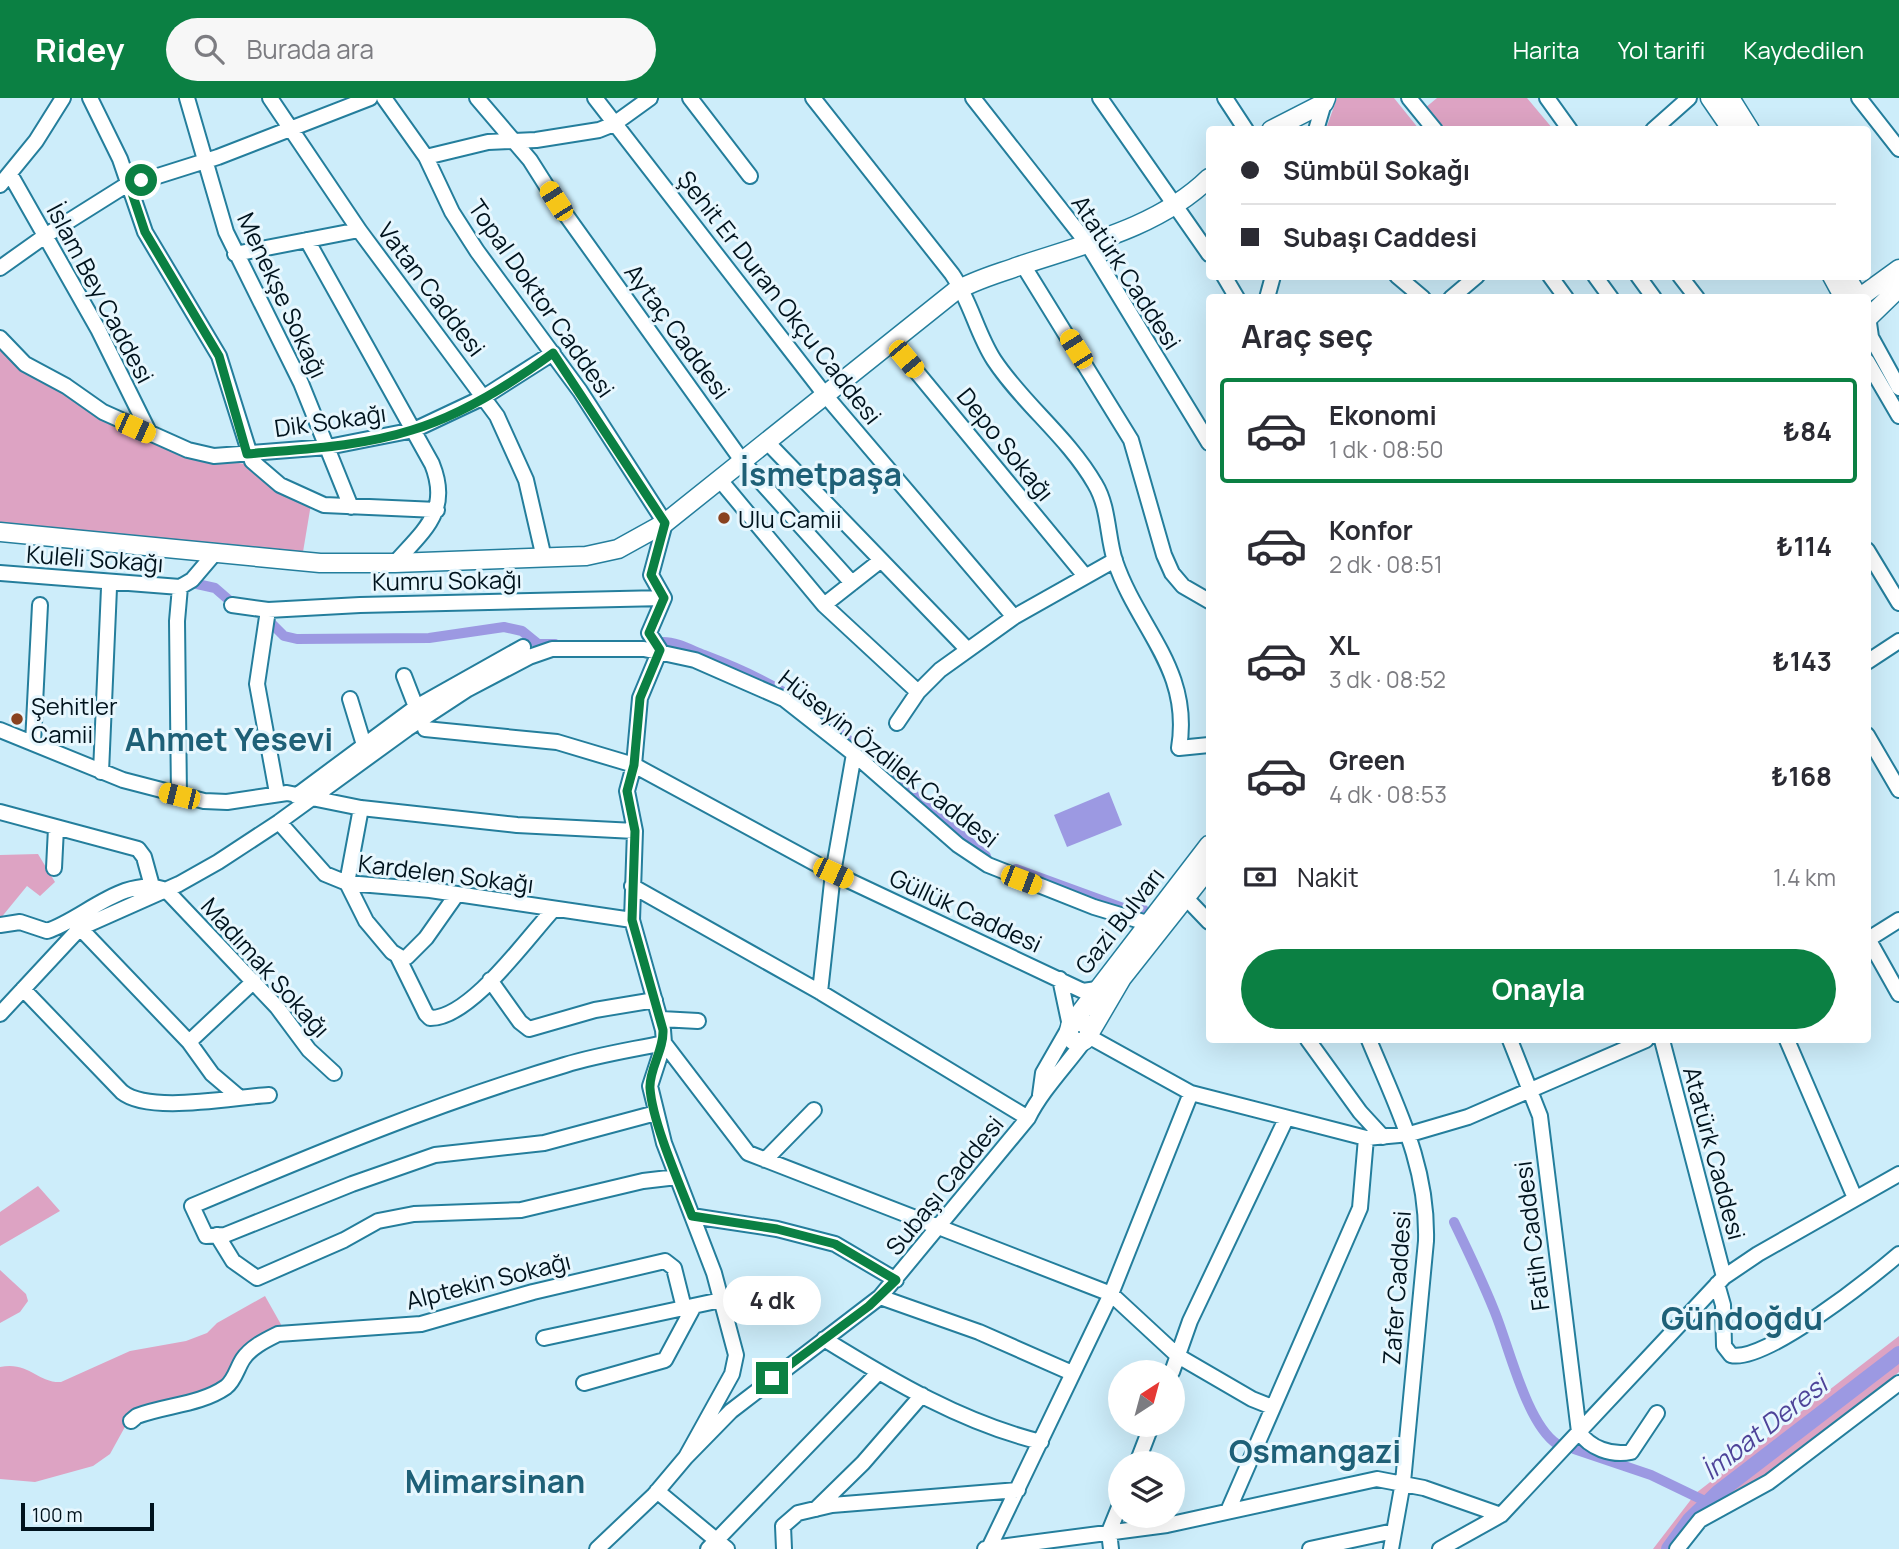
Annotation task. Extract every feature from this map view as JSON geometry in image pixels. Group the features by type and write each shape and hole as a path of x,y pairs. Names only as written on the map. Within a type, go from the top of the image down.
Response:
{"main road":[{"path":"1710,98 1729,126"},
{"path":"1730,98 1748,126"},
{"path":"1278,126 1325,100"},
{"path":"0,532 320,564 586,556 618,549 665,523 961,288 1087,243 1177,205 1206,181"},
{"path":"1865,294 1899,269"},
{"path":"1871,314 1899,288"},
{"name":"Gazi Bulvarı","path":"1081,1028 1097,989 1206,849"},
{"name":"Gazi Bulvarı","path":"1081,1028 1206,872"}],"street":[{"path":"5,179 63,98"},
{"name":"Menekşe Sokağı","path":"187,98 236,254 286,352 351,507"},
{"name":"Vatan Caddesi","path":"270,98 359,230 505,429 526,480 544,558"},
{"path":"0,268 44,236 129,184 205,161 370,98"},
{"name":"Topal Doktor Caddesi","path":"384,98 426,157 452,212 477,251 553,353 665,523"},
{"name":"Aytaç Caddesi","path":"477,98 530,160 556,201 743,462 852,583"},
{"name":"Şehit Er Duran Okçu Caddesi","path":"595,98 827,396 1014,617"},
{"path":"426,157 471,145 550,139 614,124 650,98"},
{"path":"690,98 750,176"},
{"path":"813,98 961,288 998,366 1049,422 1095,483 1103,503 1115,560 1171,668 1182,715 1179,748 1206,745"},
{"name":"Atatürk Caddesi","path":"973,98 1087,243 1206,438"},
{"path":"1100,98 1206,249"},
{"path":"1225,98 1243,126"},
{"path":"1548,98 1567,126"},
{"path":"1658,126 1689,98"},
{"path":"1859,98 1899,149"},
{"path":"93,99 120,159 145,232 219,356 247,454 258,468 295,494 324,505 437,510"},
{"path":"1317,126 1325,100"},
{"path":"1418,101 1433,126"},
{"name":"İslam Bey Caddesi","path":"5,179 44,236 103,337 150,434"},
{"path":"236,254 359,230"},
{"path":"307,240 414,430 440,485 437,510 395,563"},
{"path":"1023,265 1131,440 1164,555 1172,573 1183,586 1206,599"},
{"path":"1402,280 1418,294"},
{"path":"1456,294 1472,280"},
{"path":"1871,337 1899,388"},
{"name":"Dik Sokağı","path":"0,338 37,372 66,386 103,412 201,454 247,454 328,447 414,430 484,397 553,353"},
{"name":"Depo Sokağı","path":"892,342 1085,576"},
{"path":"1871,368 1899,416"},
{"path":"768,443 968,650"},
{"path":"720,480 824,605 918,692"},
{"path":"665,523 651,575 664,598 649,633 660,650 640,698 634,765 627,791 635,831 632,920 661,1019 663,1043 650,1086 656,1113 721,1300 736,1355 732,1374 685,1457"},
{"name":"Kuleli Sokağı","path":"0,573 180,587 192,580 215,553"},
{"path":"1871,557 1899,603"},
{"path":"897,723 918,692 940,670 1014,617 1115,560"},
{"path":"824,605 880,561"},
{"path":"179,796 177,621 180,587"},
{"path":"101,772 109,588"},
{"name":"Kumru Sokağı","path":"232,606 268,610 360,605 664,598"},
{"path":"33,743 40,605"},
{"path":"268,610 257,684 277,793"},
{"path":"1871,659 1899,641"},
{"name":"Hüseyin Özdilek Caddesi","path":"0,1014 80,928 218,862 279,822 302,798 364,745 416,707 523,647"},
{"name":"Hüseyin Özdilek Caddesi","path":"302,798 450,700 539,652 571,649 660,650 731,673 773,692 854,754 958,845 988,865 1094,907 1147,923"},
{"path":"404,676 416,707"},
{"path":"349,699 364,745"},
{"name":"Güllük Caddesi","path":"425,729 557,742 634,765 833,873 1083,991 1097,989"},
{"path":"0,730 101,772 179,796 227,802 277,793 362,808 517,825 635,831"},
{"path":"1871,742 1899,790"},
{"path":"820,992 833,873 854,754"},
{"path":"362,808 347,883 366,921 398,957 430,1018 458,1009 491,980 552,910"},
{"path":"0,812 138,849 159,888"},
{"name":"Kardelen Sokağı","path":"279,822 325,874 347,883 457,894 632,920"},
{"path":"54,868 56,828"},
{"path":"632,887 820,992 1028,1118"},
{"name":"Hüseyin Özdilek Caddesi","path":"0,925 20,922 47,931 121,893 159,888"},
{"name":"Madımak Sokağı","path":"159,888 254,981 309,1051 334,1073"},
{"path":"398,957 407,957 414,951 457,894"},
{"path":"1186,898 1206,919"},
{"path":"1871,937 1899,920"},
{"path":"80,928 189,1042 212,1074 239,1097"},
{"path":"1871,944 1899,994"},
{"name":"Güllük Caddesi","path":"1060,979 1081,1028"},
{"path":"491,980 520,1022 529,1030 595,1010 655,1000"},
{"path":"189,1042 254,981"},
{"path":"23,989 129,1098 158,1102 269,1095"},
{"path":"661,1019 698,1021"},
{"path":"1081,1028 1191,1093 1366,1138 1410,1134 1468,1117 1639,1043"},
{"name":"Subaşı Caddesi","path":"597,1549 657,1491 685,1457 732,1411 880,1297 896,1280 936,1227 1028,1118 1040,1095 1043,1073 1081,1028"},
{"name":"Subaşı Caddesi","path":"1040,1095 1051,1086 1081,1028"},
{"path":"663,1043 748,1153 1111,1294 1178,1356 1252,1399 1272,1407"},
{"path":"656,1113 597,1126 544,1143 435,1155 352,1184 225,1235 206,1236 192,1206 343,1142 453,1101 568,1064 663,1043"},
{"path":"1310,1043 1360,1112 1383,1137"},
{"name":"Zafer Caddesi","path":"1370,1043 1410,1134 1422,1182 1427,1227 1403,1482 1391,1549"},
{"name":"Fatih Caddesi","path":"1511,1043 1540,1116 1578,1432"},
{"name":"Atatürk Caddesi","path":"1663,1043 1721,1281 1724,1346 1731,1355 1743,1356 1793,1331 1832,1307 1899,1254"},
{"path":"1788,1043 1855,1198"},
{"path":"987,1549 1111,1294 1191,1093"},
{"path":"765,1160 814,1110"},
{"path":"1176,1360 1190,1321 1286,1119"},
{"path":"1228,1511 1360,1208 1366,1138"},
{"path":"1440,1549 1501,1515 1721,1281 1899,1174"},
{"path":"217,1235 233,1261 257,1278 322,1251 378,1221 414,1214 522,1210 631,1184 677,1177"},
{"path":"692,1216 777,1229 835,1244 896,1280"},
{"name":"Alptekin Sokağı","path":"131,1422 137,1416 192,1401 225,1387 244,1357 278,1334 421,1324 533,1292 665,1261 674,1268 689,1307"},
{"path":"880,1297 979,1332 1072,1373"},
{"path":"544,1338 721,1300 794,1299"},
{"path":"584,1382 665,1360 689,1307"},
{"path":"824,1339 878,1373 922,1395 1013,1436 1041,1442"},
{"path":"657,1491 717,1546 878,1373"},
{"path":"1677,1549 1700,1520 1769,1482 1899,1383"},
{"path":"816,1509 863,1463 922,1395"},
{"path":"1578,1432 1590,1445 1605,1451 1631,1452 1657,1413"},
{"path":"987,1549 1167,1525 1377,1479 1403,1482 1501,1515"},
{"path":"783,1549 783,1526 798,1513 816,1509 1018,1490"},
{"path":"1111,1528 1111,1549"},
{"path":"1310,1549 1394,1531"}],"shaded area":[{"path":"1337,98 1394,98 1417,126 1327,126"},
{"path":"1437,98 1527,98 1550,126 1440,126 1425,108"},
{"path":"0,347 109,423 191,455 245,464 311,504 302,558 0,527"},
{"path":"1109,792 1122,825 1067,847 1054,815"},
{"path":"38,854 55,882 40,896 27,886 0,919 0,855"},
{"path":"38,1186 60,1211 0,1246 0,1212"},
{"path":"0,1270 26,1294 28,1301 20,1312 0,1323"},
{"path":"265,1296 283,1328 225,1382 126,1425 110,1454 93,1466 35,1482 0,1479 0,1367 18,1367 45,1379 61,1382 130,1351 186,1341 207,1333 217,1323"},
{"path":"1899,1336 1899,1372 1772,1474 1704,1522 1685,1549 1653,1549 1696,1493"}],"waterway":[{"path":"197,584 215,588 230,601"},
{"path":"271,623 284,636 297,639 429,638 504,627 522,631 538,644 555,644"},
{"path":"663,642 684,647 765,682 799,702 852,743"},
{"path":"863,752 986,856"},
{"path":"1016,869 1123,908 1144,910"},
{"path":"1454,1222 1494,1310 1527,1402 1546,1434 1557,1444"},
{"name":"İmbat Deresi","path":"1669,1549 1690,1520 1719,1492 1899,1354"},
{"path":"1574,1449 1651,1475 1707,1502"}],"place":[{"name":"Ulu Camii","path":"724,518"},
{"name":"Şehitler Camii","path":"17,719"}],"district":[{"name":"İsmetpaşa","path":"821,474"},
{"name":"Ahmet Yesevi","path":"229,739"},
{"name":"Gündoğdu","path":"1742,1318"},
{"name":"Osmangazi","path":"1315,1451"},
{"name":"Mimarsinan","path":"495,1481"}],"route":[{"path":"141,180 129,184 140,221 219,356 247,454 328,447 414,430 512,382 553,353 665,523 651,575 664,598 649,633 660,650 640,698 634,765 627,791 635,831 632,920 663,1030 663,1043 650,1086 664,1143 692,1216 777,1229 835,1244 896,1280 869,1306 772,1378"}]}
